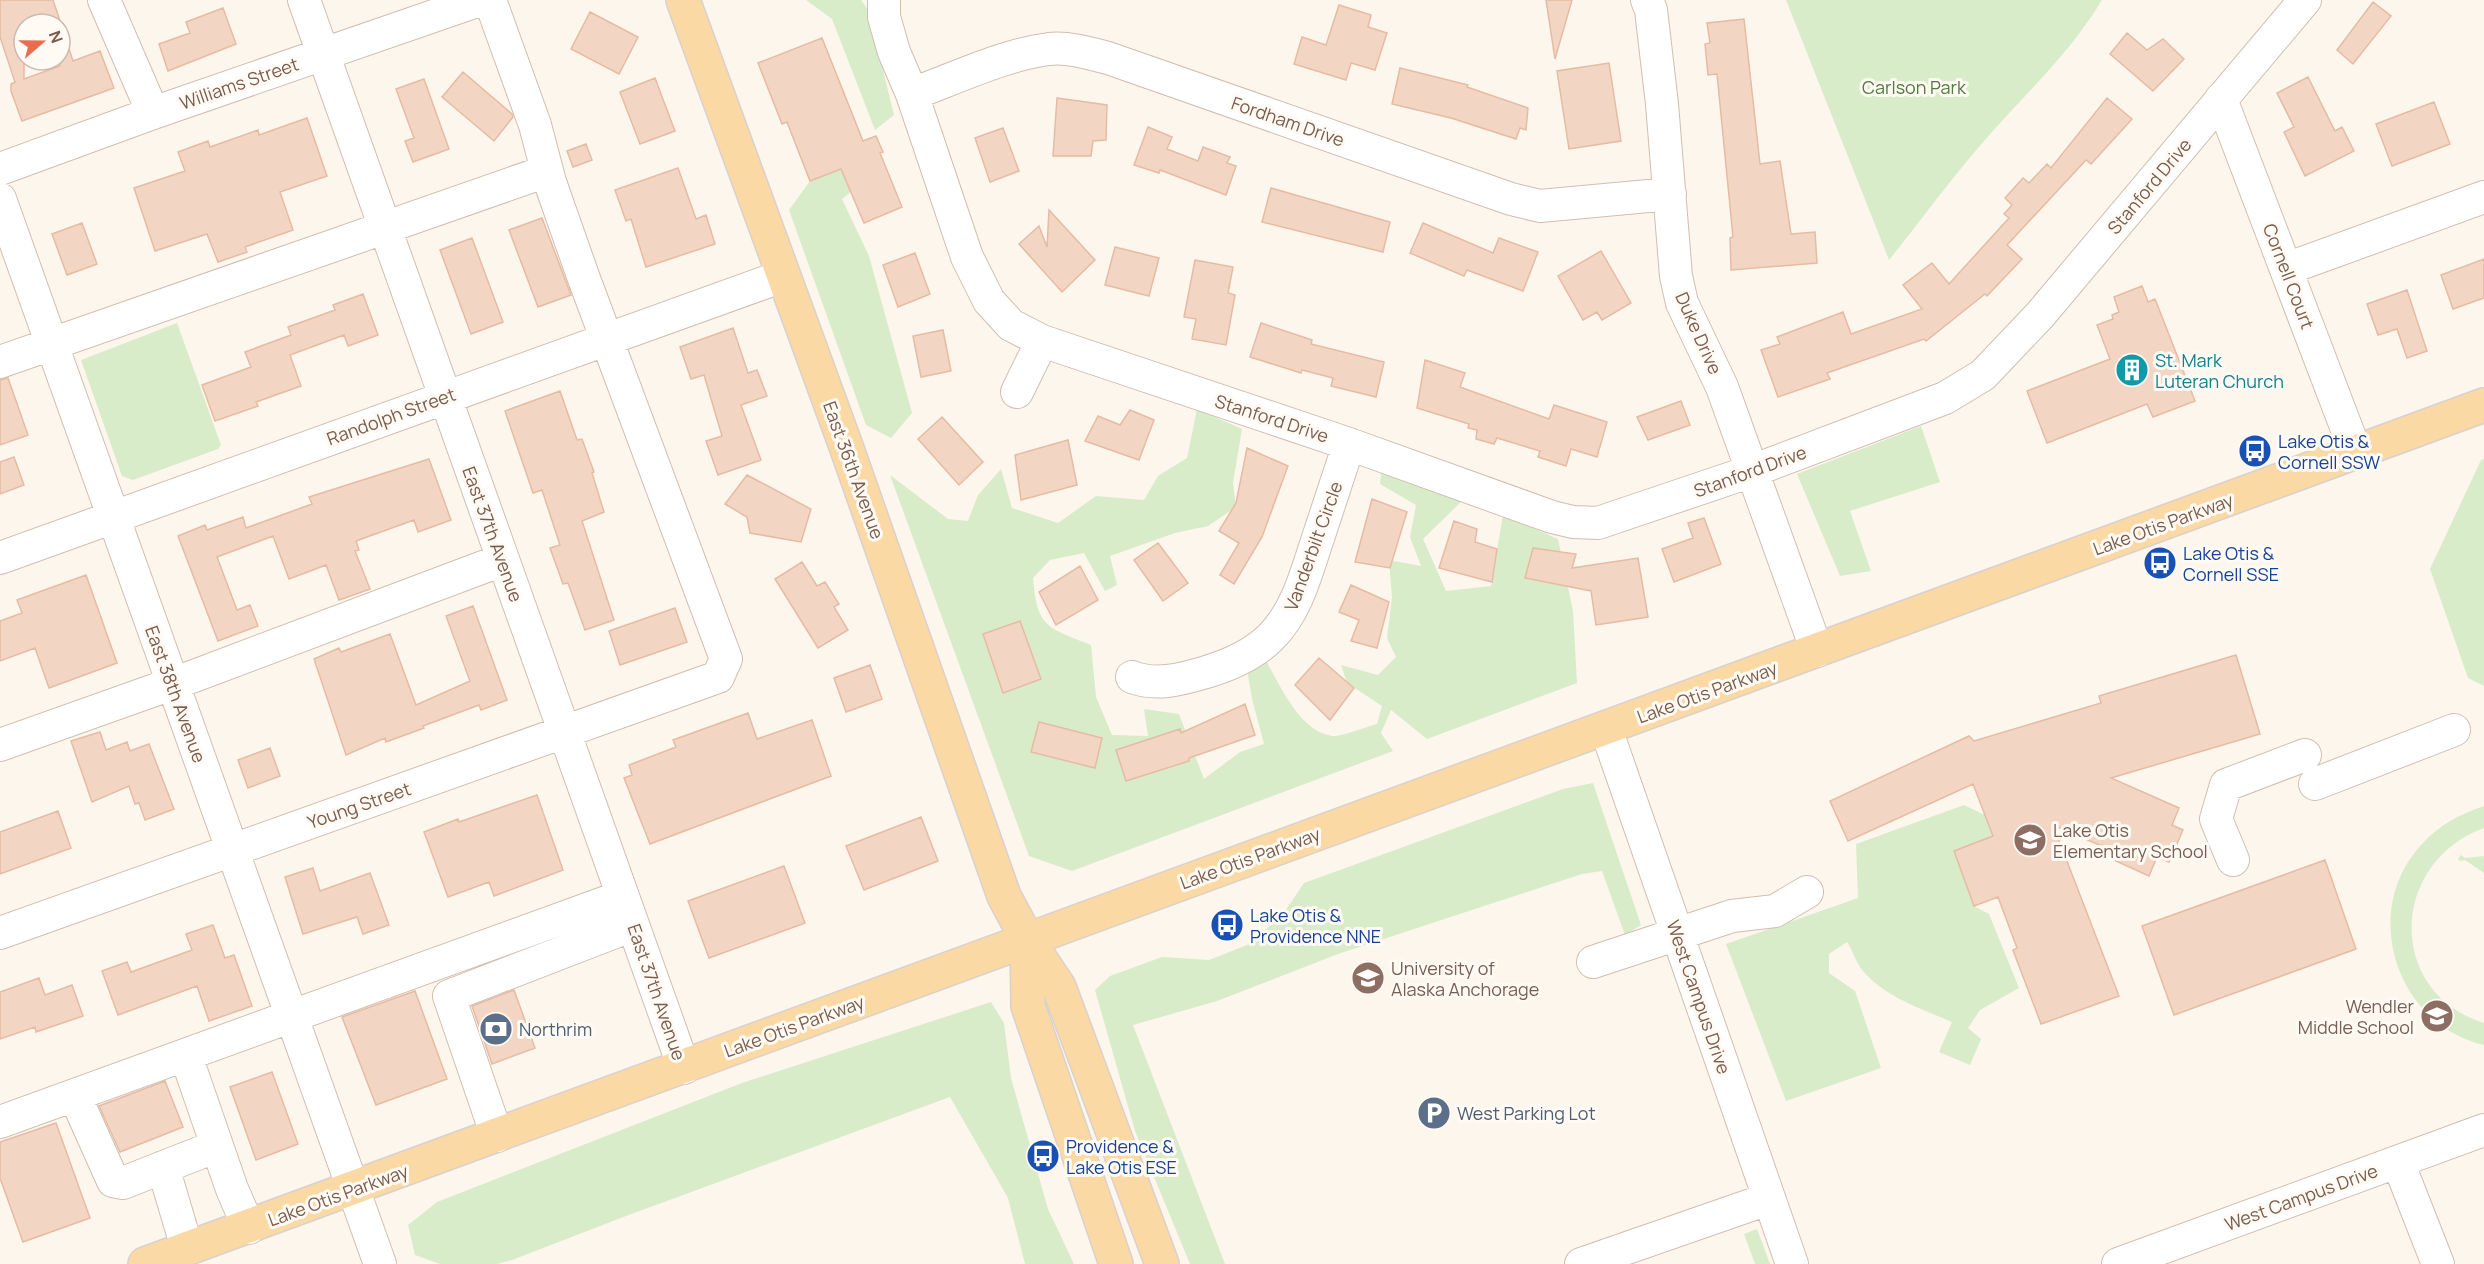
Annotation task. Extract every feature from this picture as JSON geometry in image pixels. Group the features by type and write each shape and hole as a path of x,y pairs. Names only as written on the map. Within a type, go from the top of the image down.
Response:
{"main road":[{"name":"East 36th Avenue","path":"684,0 850,459 1004,896 1027,939 1059,987 1162,1264"},
{"name":"Lake Otis Parkway","path":"145,1264 249,1228 1027,939 2484,405"},
{"path":"1027,939 1028,1006 1116,1264"}],"street":[{"path":"104,0 153,113"},
{"name":"East 37th Avenue","path":"304,0 684,1068"},
{"name":"Williams Street","path":"0,169 153,113 480,0"},
{"path":"490,0 535,125 547,171 606,339"},
{"name":"Stanford Drive","path":"884,0 884,17 894,52 912,94 967,257 989,301 1011,325 1042,341 1349,444 1552,517 1573,522 1598,523 1752,471 1945,398 1983,375 2040,315 2305,0"},
{"name":"Duke Drive","path":"1647,0 1651,10 1676,276 1682,303 1715,370 1817,651"},
{"name":"Fordham Drive","path":"912,94 1016,56 1050,49 1079,50 1108,58 1511,199 1540,206 1670,194"},
{"name":"Cornell Court","path":"2221,99 2356,453"},
{"path":"0,362 547,171"},
{"path":"2286,269 2484,197"},
{"name":"East 38th Avenue","path":"0,199 381,1264"},
{"name":"Randolph Street","path":"0,558 783,276"},
{"name":"Young Street","path":"0,933 718,676 726,659 606,339"},
{"path":"1017,392 1042,341"},
{"name":"Vanderbilt Circle","path":"1132,677 1143,681 1166,682 1194,676 1224,667 1250,653 1270,638 1285,621 1302,587 1349,444"},
{"path":"0,745 173,684 502,560"},
{"name":"West Campus Drive","path":"1605,729 1792,1264"},
{"path":"2315,784 2454,730"},
{"path":"2233,860 2216,819 2226,785 2305,755"},
{"path":"1593,962 1732,916 1775,911 1807,892"},
{"path":"0,1122 623,896"},
{"path":"498,1136 449,996 633,925"},
{"path":"186,1056 217,1146 249,1228"},
{"path":"75,1096 113,1181 123,1183 217,1146"},
{"name":"West Campus Drive","path":"2118,1264 2484,1130"},
{"path":"2398,1162 2438,1264"},
{"path":"163,1167 187,1248"},
{"path":"1581,1264 1768,1199"}],"green space":[{"path":"806,0 861,0 868,10 894,115 875,130 832,19"},
{"name":"Carlson Park","path":"1786,0 2102,0 2074,41 1994,129 1889,260"},
{"path":"871,157 864,182 842,199 869,256 912,413 891,438 866,425 789,210 810,181"},
{"path":"177,323 221,445 218,449 133,480 122,476 81,360"},
{"path":"1197,409 1242,429 1233,483 1236,507 1208,526 1175,533 1110,556 1117,585 1105,591 1084,553 1050,560 1033,578 1038,607 1047,624 1091,645 1096,697 1112,735 1148,736 1144,709 1179,714 1204,779 1240,752 1264,744 1247,669 1266,661 1292,706 1310,726 1321,733 1336,736 1377,724 1382,706 1347,683 1341,665 1378,675 1396,657 1387,638 1392,597 1389,560 1421,566 1410,537 1416,505 1380,484 1382,465 1462,501 1423,539 1446,591 1491,586 1503,515 1558,539 1573,611 1577,683 1427,739 1391,710 1381,733 1393,751 1072,871 1029,856 890,475 948,519 968,521 978,495 1001,469 1012,508 1058,523 1096,496 1144,500 1158,476 1187,458"},
{"path":"1921,426 1940,482 1850,511 1871,571 1840,576 1797,474"},
{"path":"2484,459 2484,686 2468,678 2430,569 2481,460"},
{"path":"1593,783 1641,925 1625,935 1602,871 1582,874 1338,954 1217,1001 1133,1025 1225,1264 1190,1264 1135,1131 1095,990 1110,976 1162,957 1209,960 1247,945 1281,917 1304,883 1563,789"},
{"path":"1964,805 1985,815 1993,836 1955,852 1974,906 1989,914 2019,988 1980,1010 1968,1028 1981,1039 1970,1065 1939,1052 1952,1022 1904,1001 1882,988 1861,968 1847,942 1829,954 1829,973 1855,991 1881,1068 1786,1101 1726,944 1858,898 1856,844"},
{"path":"2484,806 2484,828 2453,845 2430,868 2417,896 2412,927 2416,957 2429,984 2452,1007 2484,1023 2484,1045 2453,1033 2428,1015 2409,990 2396,962 2391,932 2393,901 2403,871 2422,844 2450,821"},
{"path":"2461,855 2465,858 2484,856 2484,873 2465,860 2460,861 2458,859"},
{"path":"991,1002 1004,1023 1011,1078 1048,1209 1074,1264 1025,1264 1008,1198 950,1097 512,1260 497,1264 440,1264 415,1255 408,1225 437,1202 742,1083"},
{"path":"1757,1229 1770,1264 1755,1264 1744,1234"}],"building":[{"path":"0,0 53,0 57,12 12,12 12,72 24,72 24,79 43,72 72,72 72,58 73,61 100,51 114,88 22,121 11,91 11,84 15,82 0,37"},
{"path":"1546,0 1572,0 1555,59"},
{"path":"2373,2 2391,16 2353,64 2337,50"},
{"path":"1339,5 1371,15 1368,27 1387,33 1375,70 1351,63 1346,80 1294,64 1302,37 1326,45"},
{"path":"223,8 236,44 168,71 159,44 190,33 186,22"},
{"path":"590,12 638,37 619,74 571,49"},
{"path":"1744,19 1760,164 1780,161 1791,234 1815,232 1817,263 1731,270 1730,238 1733,237 1717,74 1708,75 1705,44 1710,43 1707,23"},
{"path":"2127,33 2147,50 2163,39 2184,59 2153,91 2110,54"},
{"path":"822,38 863,141 876,136 883,152 880,153 902,207 864,223 841,169 810,181 787,122 782,124 758,63"},
{"path":"1609,63 1621,141 1569,149 1557,71"},
{"path":"1400,68 1468,85 1467,87 1528,108 1526,130 1520,128 1516,139 1451,118 1392,104"},
{"path":"463,72 512,114 513,117 494,141 442,97"},
{"path":"2308,77 2335,131 2342,127 2354,151 2305,176 2284,132 2294,127 2277,93"},
{"path":"655,78 675,131 640,144 620,92"},
{"path":"424,79 449,149 413,162 405,141 414,138 396,89"},
{"path":"1057,98 1107,105 1106,140 1093,141 1091,156 1053,156"},
{"path":"2107,98 2132,119 2091,164 2086,160 2007,245 2022,259 1987,296 1985,294 1926,341 1924,339 1827,373 1830,379 1778,397 1761,350 1780,344 1777,337 1843,312 1851,334 1922,309 1903,285 1932,263 1949,284 2009,218 2004,214 2012,205 2005,198 2023,178 2029,183 2047,164 2051,168"},
{"path":"2434,102 2450,144 2392,166 2376,124"},
{"path":"307,118 327,176 280,192 293,230 245,247 247,252 218,262 207,234 155,251 134,188 185,171 178,152 208,141 210,147 258,130 259,135"},
{"path":"1148,127 1172,137 1167,149 1198,161 1203,147 1230,157 1227,163 1236,166 1226,195 1160,170 1159,173 1134,165"},
{"path":"1003,128 1019,171 990,182 975,138"},
{"path":"586,144 592,160 573,167 567,151"},
{"path":"678,168 696,219 706,215 715,244 646,267 631,219 626,221 615,190"},
{"path":"1271,188 1390,222 1383,252 1262,222"},
{"path":"1049,210 1095,260 1062,292 1019,244 1039,226 1047,247"},
{"path":"542,218 571,295 538,307 509,230"},
{"path":"82,223 97,264 67,275 52,234"},
{"path":"1423,223 1493,253 1499,238 1538,252 1523,291 1467,270 1464,276 1410,253"},
{"path":"472,238 503,322 471,334 440,250"},
{"path":"1115,247 1159,258 1149,296 1105,285"},
{"path":"1601,251 1631,303 1602,320 1597,312 1583,320 1558,276"},
{"path":"915,253 930,294 898,307 883,265"},
{"path":"2484,259 2484,298 2453,309 2441,275"},
{"path":"1195,260 1233,267 1228,293 1235,295 1226,345 1192,339 1196,319 1184,317"},
{"name":"St. Mark Luteran Church","path":"2142,286 2148,302 2155,299 2195,401 2153,417 2147,404 2047,443 2027,391 2110,359 2097,325 2113,319 2112,315 2119,312 2114,297"},
{"path":"2407,290 2427,351 2407,358 2397,329 2378,335 2367,304"},
{"path":"363,294 378,335 348,346 344,335 290,355 301,386 256,402 258,406 215,421 202,385 251,367 245,352 291,335 288,327 335,310 333,305"},
{"path":"1261,323 1312,340 1311,344 1384,362 1376,397 1331,386 1333,378 1302,370 1301,373 1250,357"},
{"path":"733,328 748,373 757,370 767,396 741,405 761,460 718,475 706,441 722,436 704,375 691,379 680,347"},
{"path":"943,330 951,371 921,377 913,336"},
{"path":"1425,360 1465,373 1460,387 1549,419 1554,405 1607,422 1597,457 1571,449 1566,466 1538,457 1540,451 1497,438 1494,444 1476,439 1477,430 1468,428 1469,424 1417,408"},
{"path":"8,378 28,435 0,445 0,380"},
{"path":"560,391 577,440 582,439 594,472 592,473 604,512 582,521 614,620 585,630 568,583 563,584 550,548 560,545 542,490 533,493 505,411"},
{"path":"1681,401 1690,425 1648,440 1637,417"},
{"path":"1130,410 1154,420 1139,460 1085,441 1098,416 1120,425"},
{"path":"942,417 983,462 959,485 918,439"},
{"path":"1068,440 1077,485 1021,500 1015,455"},
{"path":"1247,448 1288,466 1262,537 1234,584 1220,575 1239,543 1219,531 1236,503"},
{"path":"14,457 24,485 0,494 0,462"},
{"path":"429,459 451,520 418,532 414,520 356,541 359,550 355,551 370,589 339,600 326,565 289,579 273,536 217,557 237,610 250,605 258,626 218,641 178,536 205,525 207,530 243,517 246,528 312,504 309,497"},
{"path":"747,475 811,509 801,542 750,533 747,517 725,504"},
{"path":"1372,499 1407,512 1390,568 1355,562"},
{"path":"1704,518 1721,564 1674,582 1662,549 1693,538 1688,523"},
{"path":"1454,521 1477,529 1475,542 1497,549 1492,582 1439,568"},
{"path":"1158,543 1188,583 1163,601 1134,560"},
{"path":"1533,548 1576,554 1572,568 1638,558 1648,617 1596,625 1591,591 1525,578"},
{"path":"802,562 817,586 825,582 839,604 834,607 848,630 818,648 775,579"},
{"path":"1080,566 1098,600 1056,625 1039,592"},
{"path":"86,575 117,663 49,688 35,648 0,661 0,621 22,613 17,600"},
{"path":"1351,585 1389,602 1377,648 1351,641 1359,620 1339,612"},
{"path":"473,606 507,700 481,710 479,705 386,742 385,738 346,755 314,659 339,648 341,652 390,634 416,705 470,681 446,616"},
{"path":"675,608 687,642 620,665 609,631"},
{"path":"1020,621 1041,679 1003,693 983,634"},
{"name":"Lake Otis Elementary School","path":"2236,655 2260,734 2111,778 2179,808 2172,825 2183,830 2169,862 2157,857 2149,876 2107,857 2111,850 2053,825 2119,996 2041,1024 2013,950 2017,948 1998,897 1974,906 1954,851 1993,836 1973,784 1848,841 1830,801 1969,736 1974,741 2101,703 2099,696"},
{"path":"1319,658 1354,688 1330,720 1295,685"},
{"path":"870,665 882,699 846,712 834,678"},
{"path":"1245,704 1255,735 1189,758 1189,761 1126,781 1116,750 1180,729 1181,733"},
{"path":"748,713 757,739 812,720 831,776 650,844 624,778 632,775 629,765 676,747 673,740"},
{"path":"1039,722 1102,738 1095,768 1031,752"},
{"path":"100,732 106,750 127,742 130,751 149,744 174,809 145,820 139,803 135,804 129,786 92,802 71,741"},
{"path":"270,748 280,776 248,788 238,760"},
{"path":"537,795 563,870 494,896 489,882 448,897 424,832"},
{"path":"58,811 71,848 0,874 0,832"},
{"path":"921,817 938,861 864,890 846,846"},
{"path":"2325,860 2356,949 2174,1015 2142,926"},
{"path":"784,866 805,923 709,958 688,901"},
{"path":"313,868 320,891 370,873 389,925 363,934 357,917 303,934 285,877"},
{"path":"213,925 225,958 234,955 252,1006 209,1021 197,986 118,1015 102,971 127,962 131,972 192,950 186,934"},
{"path":"39,978 45,995 72,985 83,1016 36,1032 35,1027 0,1039 0,992"},
{"path":"514,990 535,1048 492,1064 472,1006"},
{"path":"415,991 447,1079 376,1105 342,1017"},
{"path":"272,1072 298,1144 256,1160 230,1087"},
{"path":"165,1081 183,1127 120,1152 99,1106"},
{"path":"56,1123 90,1218 23,1242 0,1178 0,1142"}],"place":[{"name":"St. Mark Luteran Church","path":"2132,370"},
{"name":"Lake Otis & Cornell SSW","path":"2255,451"},
{"name":"Lake Otis & Cornell SSE","path":"2160,563"},
{"name":"Lake Otis Elementary School","path":"2030,840"},
{"name":"Lake Otis & Providence NNE","path":"1227,925"},
{"name":"University of Alaska Anchorage","path":"1368,978"},
{"name":"Wendler Middle School","path":"2437,1016"},
{"name":"Northrim","path":"496,1029"},
{"name":"West Parking Lot","path":"1434,1113"},
{"name":"Providence & Lake Otis ESE","path":"1043,1156"}]}
